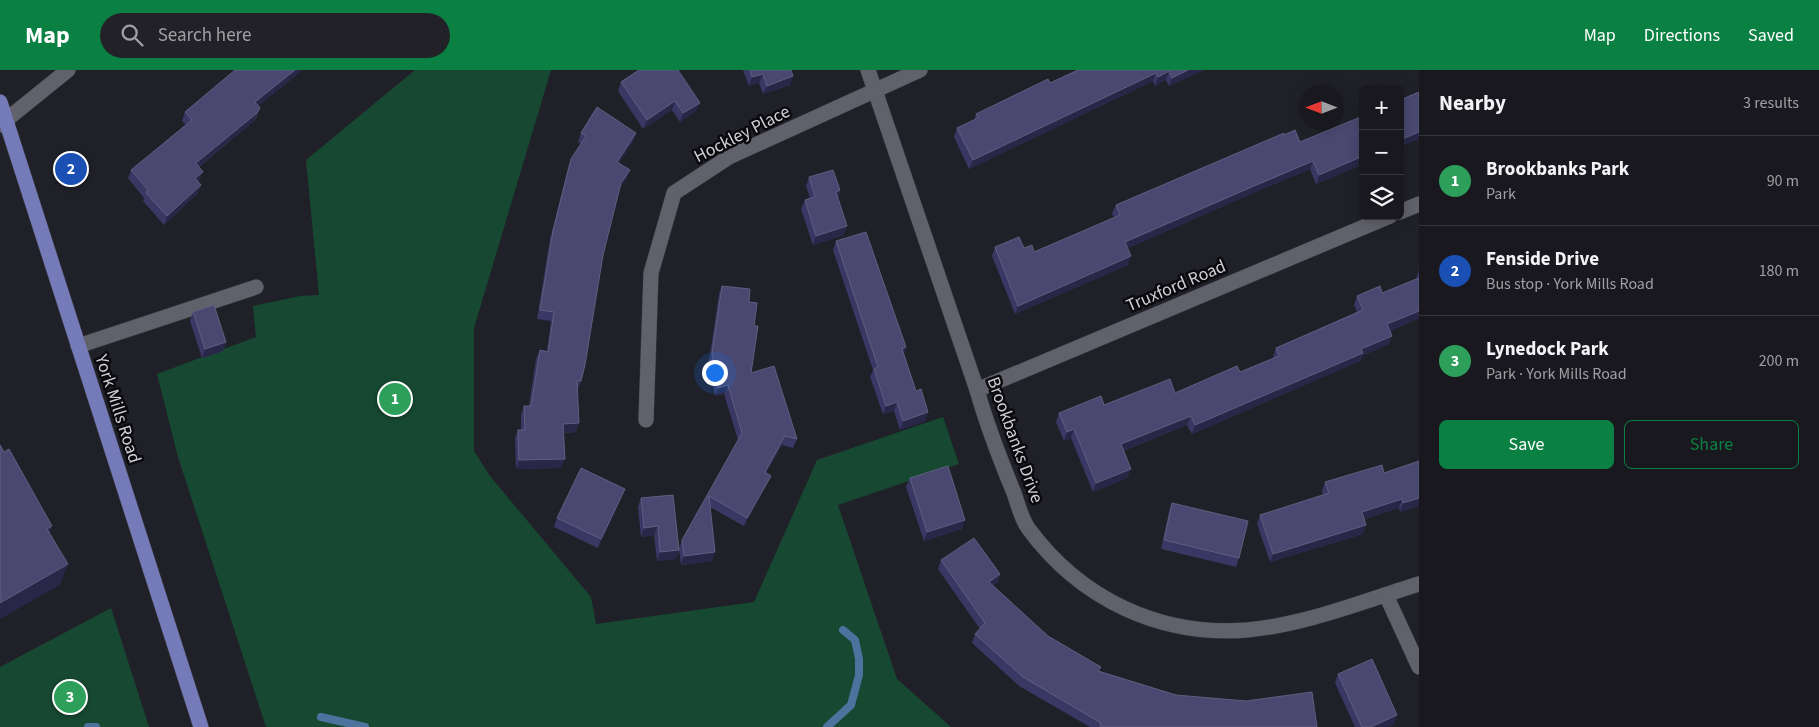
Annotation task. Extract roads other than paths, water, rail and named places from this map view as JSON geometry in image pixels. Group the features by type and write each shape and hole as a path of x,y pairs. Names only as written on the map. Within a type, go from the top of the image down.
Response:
{"main road":[{"name":"York Mills Road","path":"0,102 3,122 78,346 200,727"}],"street":[{"path":"3,122 68,70"},
{"name":"Brookbanks Drive","path":"868,70 977,390 988,429 1027,527 1063,567 1098,595 1133,612 1178,627 1214,631 1249,630 1304,619 1419,584"},
{"name":"Hockley Place","path":"646,420 652,273 674,192 729,157 920,70"},
{"path":"1404,210 1419,204"},
{"name":"Truxford Road","path":"977,390 1381,220"},
{"path":"78,346 256,287"},
{"path":"1386,594 1419,667"}],"waterway":[{"path":"827,727 851,705 859,675 859,659 855,640 843,630"},
{"path":"321,717 365,727"},
{"path":"88,727 96,727"}],"place":[{"name":"Fenside Drive","path":"71,169"},
{"name":"Brookbanks Park","path":"395,399"},
{"name":"Lynedock Park","path":"70,697"}]}
